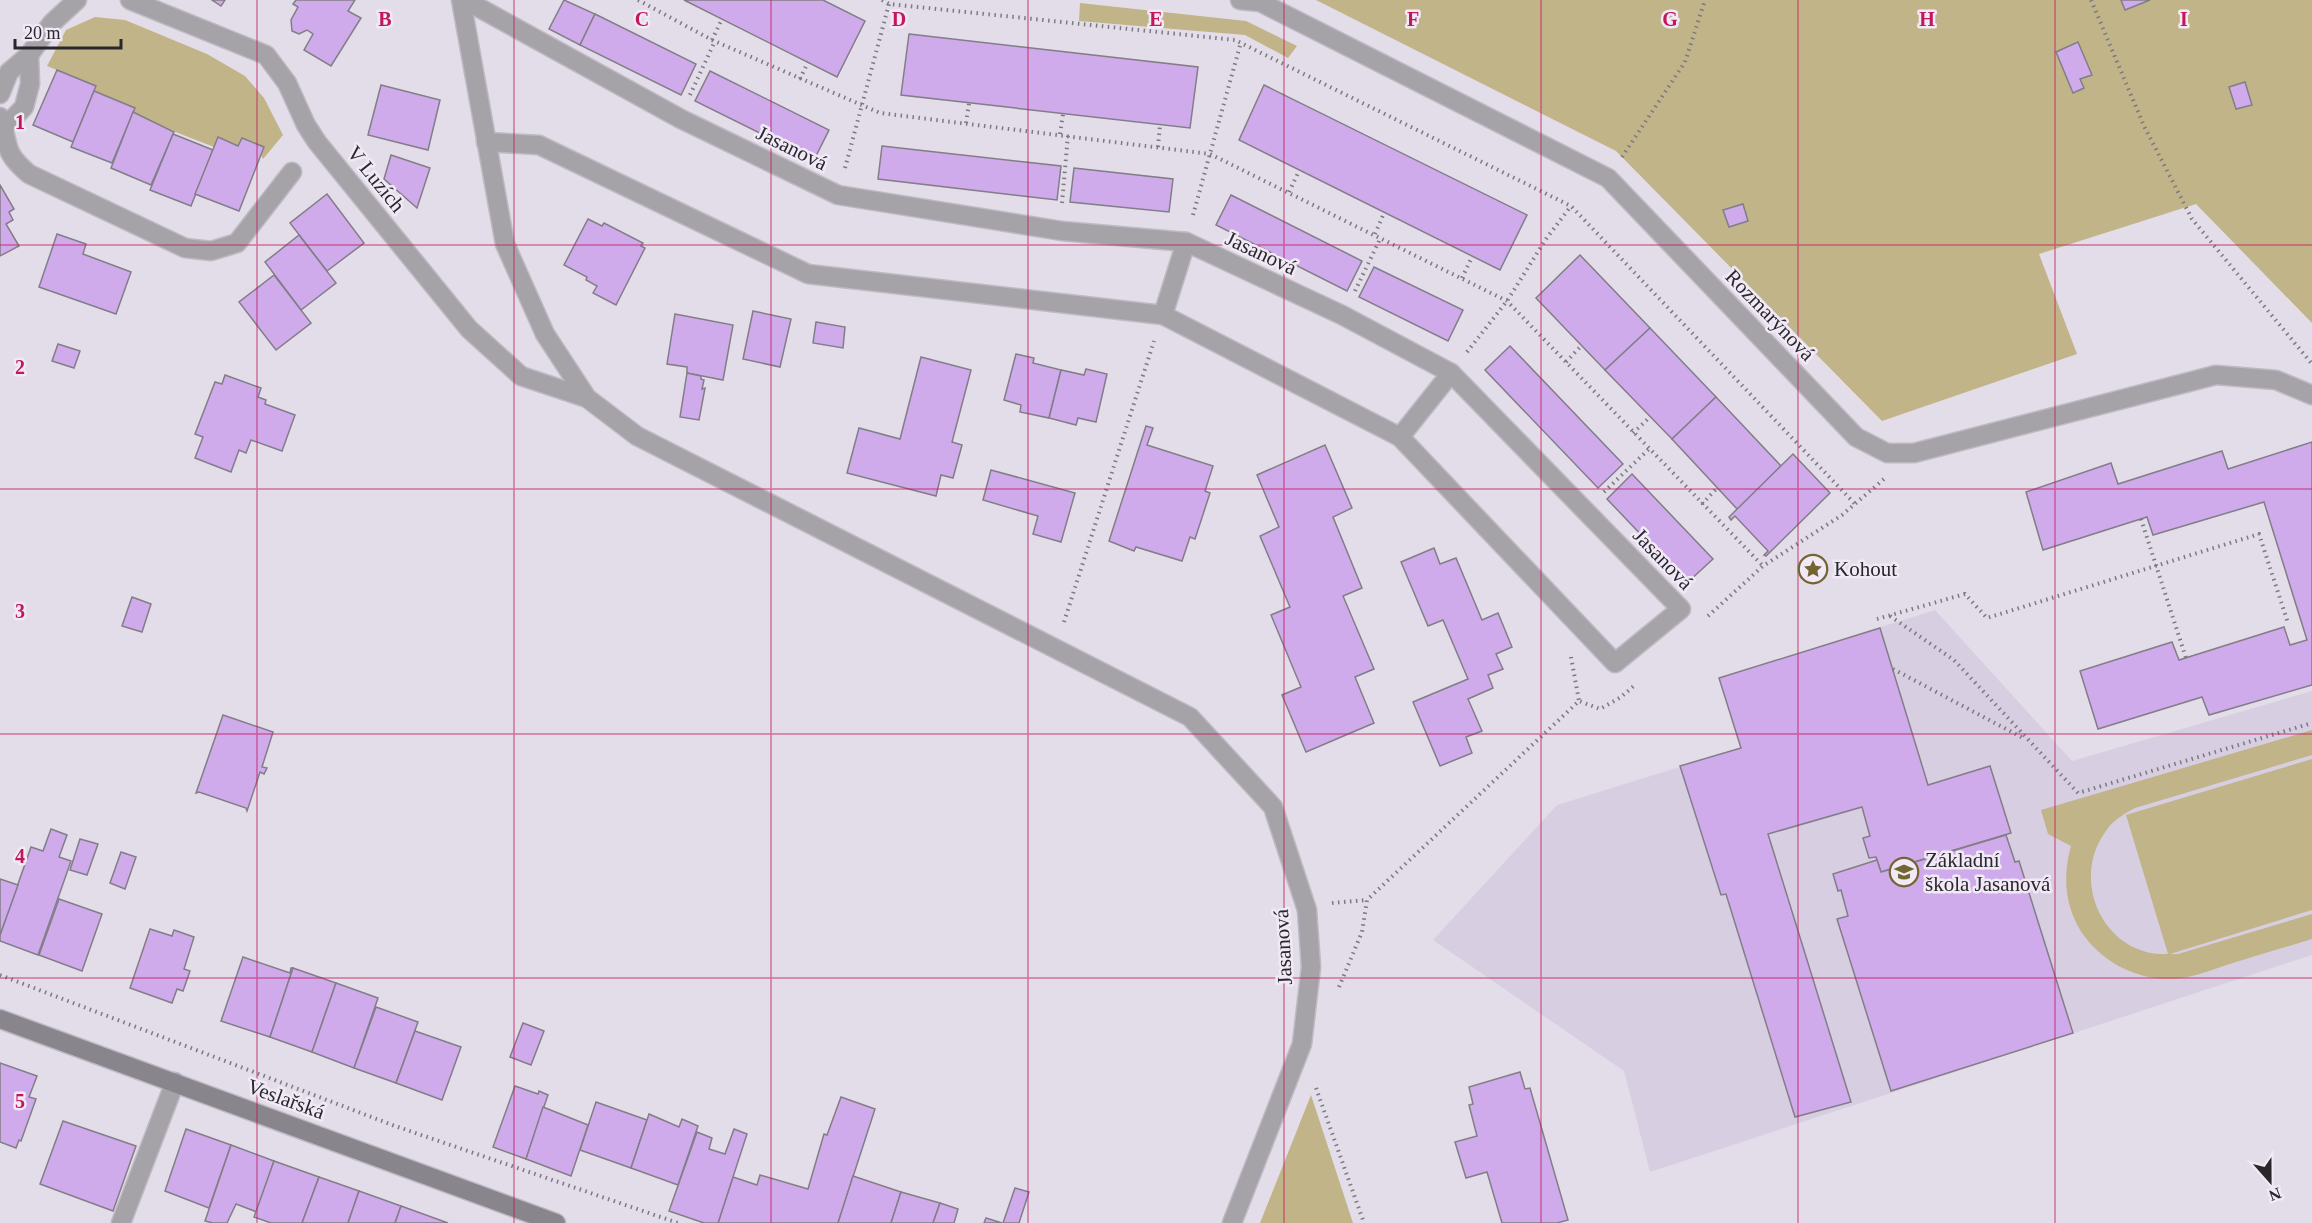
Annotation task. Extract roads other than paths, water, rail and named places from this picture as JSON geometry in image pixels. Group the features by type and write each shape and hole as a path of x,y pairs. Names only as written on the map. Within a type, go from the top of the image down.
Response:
{"street":[{"path":"0,94 9,72 29,55 52,23 77,0"},
{"name":"V Luzích","path":"130,0 266,55 287,83 306,125 317,142 469,329 521,376 587,398"},
{"name":"Jasanová","path":"460,0 505,244 545,334 587,398 637,436 724,478 1190,717 1273,807 1307,909 1311,967 1302,1044 1232,1223"},
{"name":"Jasanová","path":"465,0 681,119 838,195 1062,231 1186,242 1342,315 1450,373 1681,609 1615,663 1400,437 1163,315 808,274 539,145 486,142"},
{"name":"Rozmarýnová","path":"1240,0 1260,3 1608,178 1856,437 1887,453 1914,453 2216,375 2276,380 2312,395"},
{"path":"29,55 30,84 24,107 2,123 6,145 14,161 29,174 185,248 211,251 237,243 292,172"},
{"path":"1163,315 1186,242"},
{"path":"1400,437 1450,373"},
{"name":"Veslařská","path":"0,1019 556,1223"},
{"path":"121,1223 175,1082"}],"place":[{"name":"Kohout","path":"1813,569"},
{"name":"Základní škola Jasanová","path":"1904,872"}]}
